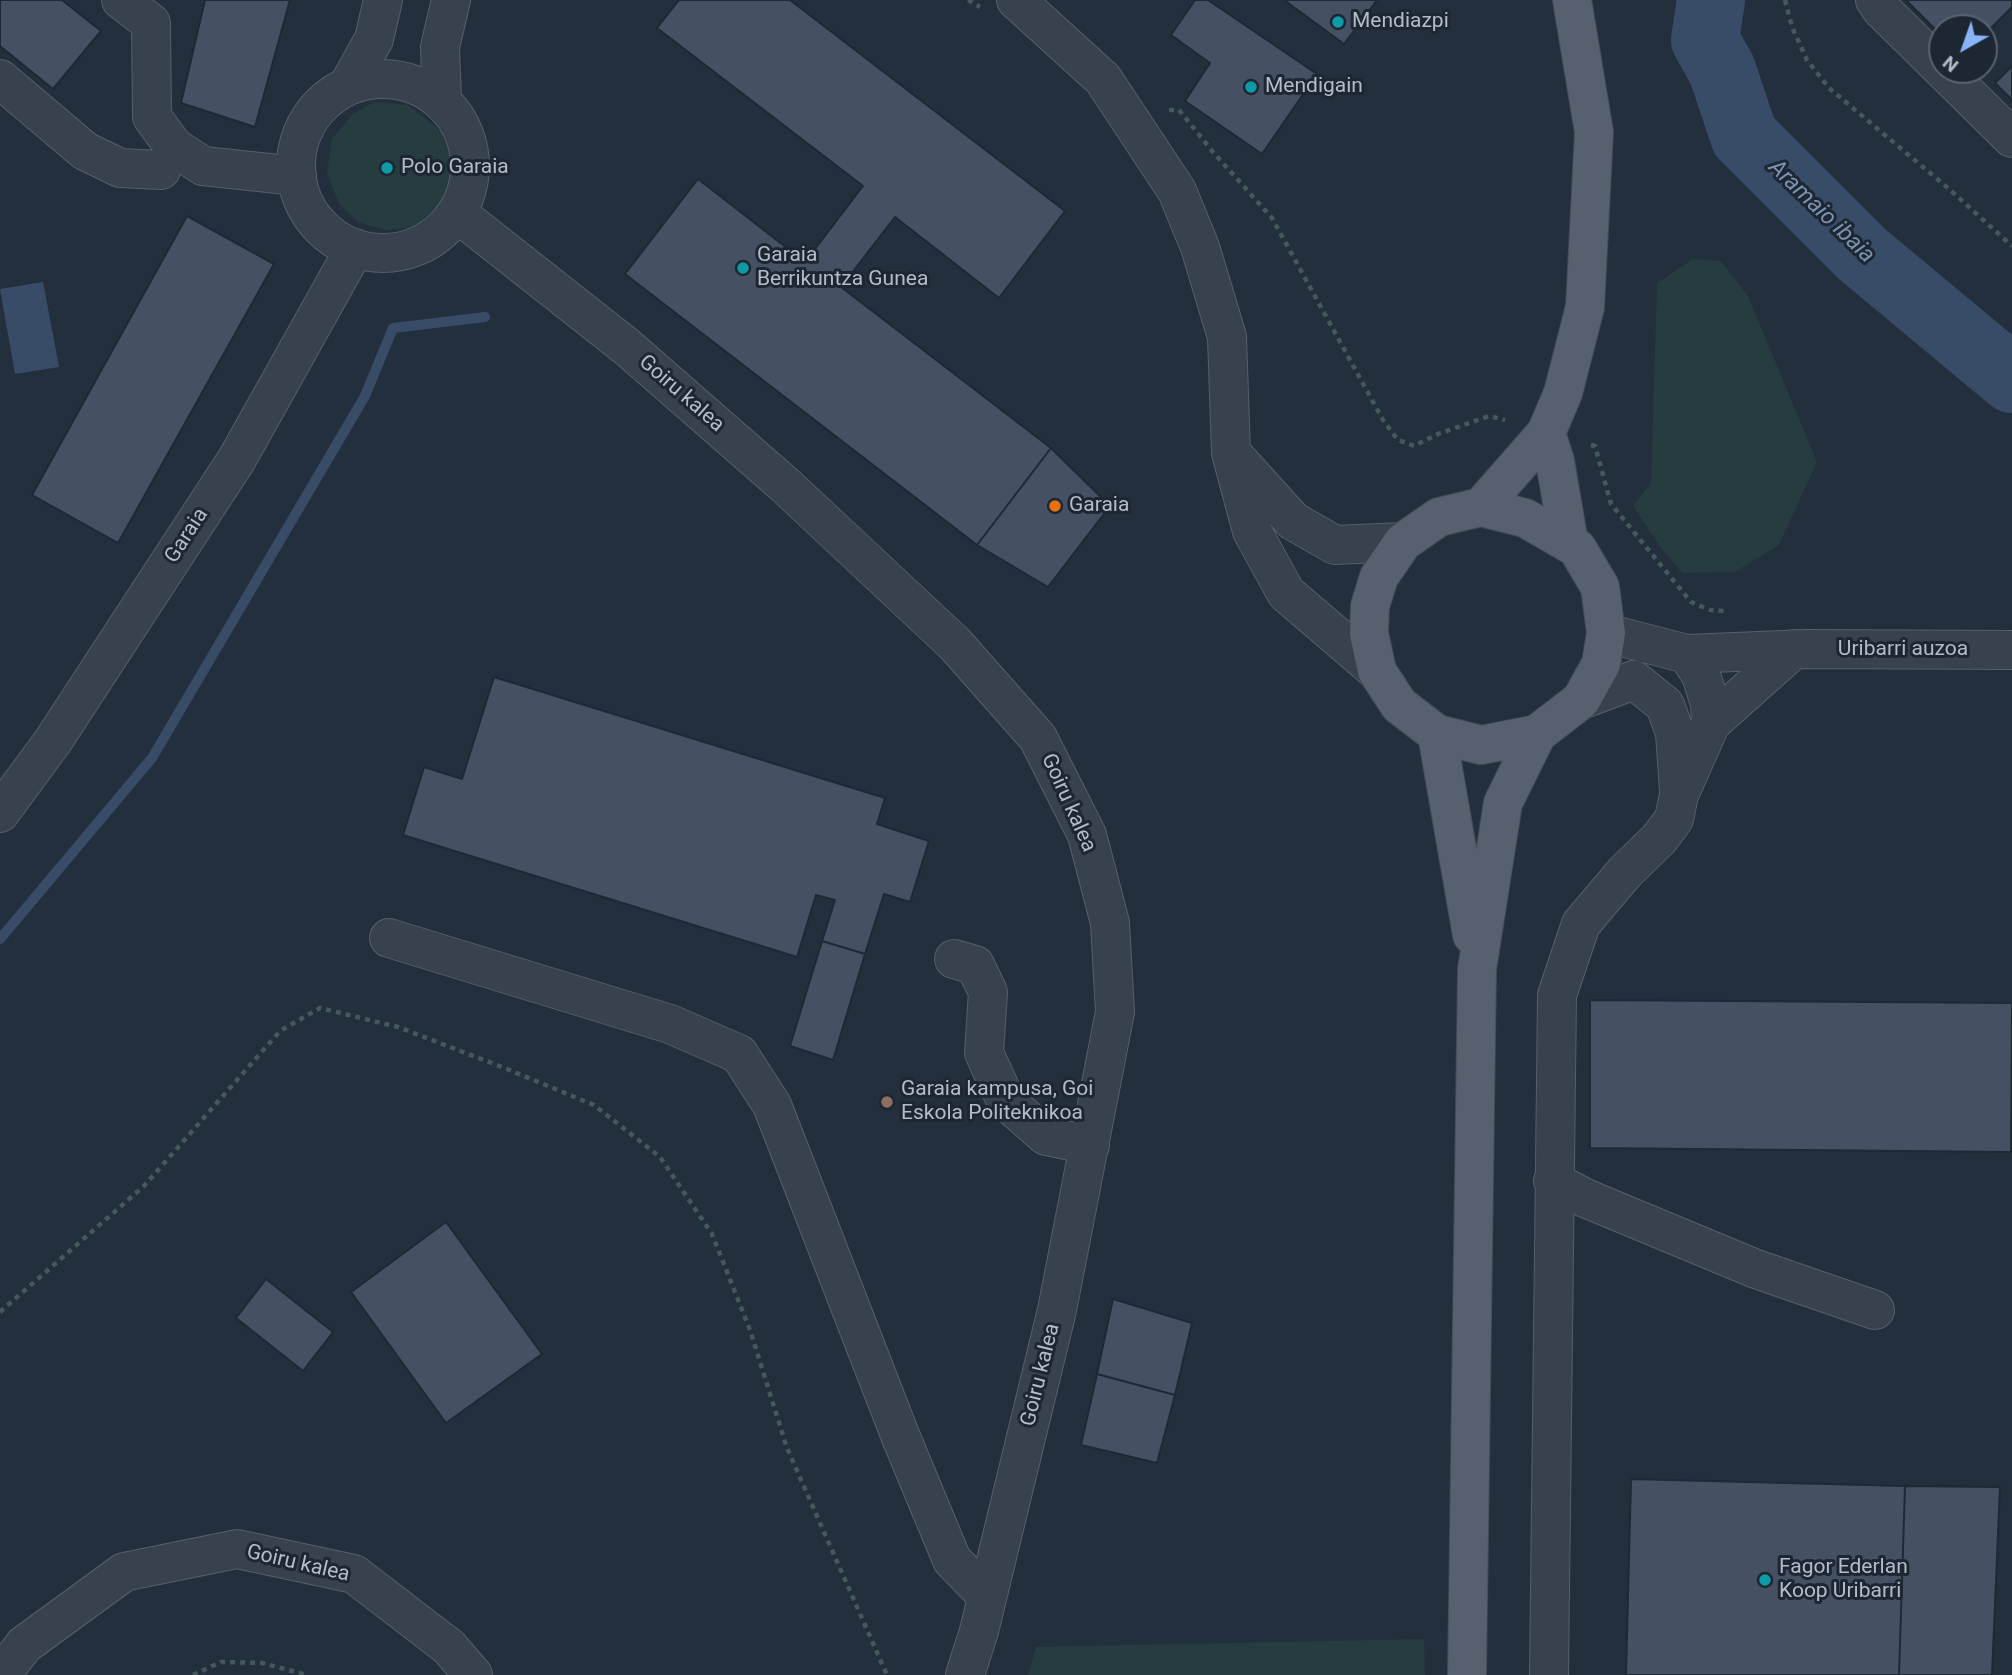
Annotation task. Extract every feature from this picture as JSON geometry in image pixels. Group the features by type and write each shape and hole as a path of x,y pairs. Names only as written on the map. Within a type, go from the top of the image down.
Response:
{"main road":[{"path":"1481,507 1546,433 1563,393 1585,307 1594,132 1572,0"},
{"path":"1546,433 1555,461 1569,543"},
{"path":"1467,1675 1477,969 1503,803 1537,734 1581,700 1601,664 1606,633 1600,587 1577,548 1525,518 1481,507 1439,517 1403,542 1379,577 1370,606 1369,633 1377,671 1399,705 1437,734 1481,745 1537,734"},
{"path":"1437,734 1477,969"}],"street":[{"path":"121,0 153,11 152,117 174,147 203,166 296,176"},
{"path":"348,86 374,39 383,0"},
{"path":"442,102 440,47 452,0"},
{"path":"1017,0 1103,79 1177,191 1200,247 1227,337 1231,453 1252,531 1286,593 1377,671"},
{"path":"1875,0 1928,56"},
{"path":"0,79 85,151 120,167 161,170"},
{"path":"372,79 397,80 421,87 442,102 457,120 467,142 471,166 467,190 457,213 438,234 412,248 383,253 355,248 333,237 315,220 302,199 296,176 297,154 303,132 314,113 329,97 348,86 372,79"},
{"path":"1956,84 2012,138"},
{"name":"Goiru kalea","path":"457,213 627,347 786,485 955,644 1038,738 1087,835 1110,923 1115,1012 1057,1310 965,1675"},
{"name":"Garaia","path":"0,813 53,741 237,459 355,248"},
{"path":"1231,453 1293,521 1335,545 1403,542"},
{"path":"1606,633 1687,654 1701,675 1710,704 1711,723"},
{"path":"1549,1675 1557,995 1581,923 1625,872 1659,839 1674,819 1679,795 1711,723 1794,649"},
{"name":"Uribarri auzoa","path":"1687,654 1794,649 2012,650"},
{"path":"1581,700 1634,680 1687,654"},
{"path":"1634,680 1665,705 1675,733 1679,795"},
{"path":"389,938 670,1024 738,1054 772,1105 900,1436 952,1560 987,1596"},
{"path":"954,959 975,965 988,992 984,1053 1006,1101 1046,1136 1090,1145"},
{"path":"1553,1181 1585,1198 1756,1269 1875,1310"},
{"name":"Goiru kalea","path":"1,1675 24,1645 124,1572 237,1549 354,1574 449,1647 473,1675"}],"path":[{"path":"1785,0 1792,27 1807,60 1829,88 2012,246"},
{"path":"1121,108 1180,110 1213,152 1272,218 1383,420 1398,440 1414,446 1438,434 1489,416 1595,446 1611,504 1660,565 1691,603 1710,610 1729,612"},
{"path":"0,1312 144,1186 279,1031 320,1008 398,1027 502,1067 594,1105 660,1157 712,1234 750,1330 788,1448 887,1675"},
{"path":"193,1675 221,1662 261,1663 307,1675"}],"green space":[{"path":"374,102 408,105 441,131 453,162 443,199 415,228 385,230 358,222 339,204 327,173 332,139 352,115"},
{"path":"1693,259 1721,261 1748,296 1817,462 1779,545 1735,572 1682,573 1633,506 1651,483 1657,283"},
{"path":"1424,1639 1425,1675 1028,1675 1036,1647"}],"water":[{"path":"43,282 59,367 15,374 0,289"}],"building":[{"path":"0,0 62,0 101,31 53,89 0,46"},
{"path":"205,0 290,0 255,127 181,103"},
{"name":"Garaia Berrikuntza Gunea","path":"679,0 790,0 1065,211 999,298 895,217 841,287 1051,448 977,545 625,274 698,179 805,262 863,186 657,28"},
{"name":"Mendigain","path":"1195,0 1208,0 1317,74 1262,154 1185,101 1210,63 1171,35"},
{"name":"Mendiazpi","path":"1284,0 1377,0 1344,44"},
{"path":"1906,0 2012,0 2012,7 1998,21 1998,14 1928,14 1928,22"},
{"path":"2012,66 2012,100 1996,84"},
{"path":"187,216 274,264 118,543 32,495"},
{"path":"1051,448 1110,506 1048,587 977,545"},
{"path":"494,677 885,798 877,824 929,841 910,902 884,894 865,954 822,941 835,900 816,895 797,957 403,835 424,767 462,779"},
{"path":"822,941 865,954 833,1060 790,1046"},
{"path":"1590,1000 2012,1003 2011,1152 1590,1148"},
{"path":"446,1222 542,1354 446,1423 351,1292"},
{"path":"266,1279 333,1332 303,1371 236,1318"},
{"path":"1113,1299 1192,1323 1175,1395 1097,1374"},
{"path":"1097,1374 1175,1395 1157,1463 1081,1445"},
{"name":"Fagor Ederlan Koop Uribarri","path":"1631,1479 1905,1486 1899,1675 1626,1675"},
{"path":"1905,1486 2000,1487 1992,1675 1899,1675"}],"waterway":[{"name":"Aramaio ibaia","path":"1711,0 1705,40 1722,70 1744,136 1862,254 2012,379"},
{"path":"0,939 152,758 365,396 393,328 485,317"}],"place":[{"name":"Mendiazpi","path":"1338,22"},
{"name":"Mendigain","path":"1251,87"},
{"name":"Polo Garaia","path":"387,168"},
{"name":"Garaia Berrikuntza Gunea","path":"743,268"},
{"name":"Garaia","path":"1055,506"},
{"name":"Garaia kampusa, Goi Eskola Politeknikoa","path":"887,1102"},
{"name":"Fagor Ederlan Koop Uribarri","path":"1765,1580"}]}
